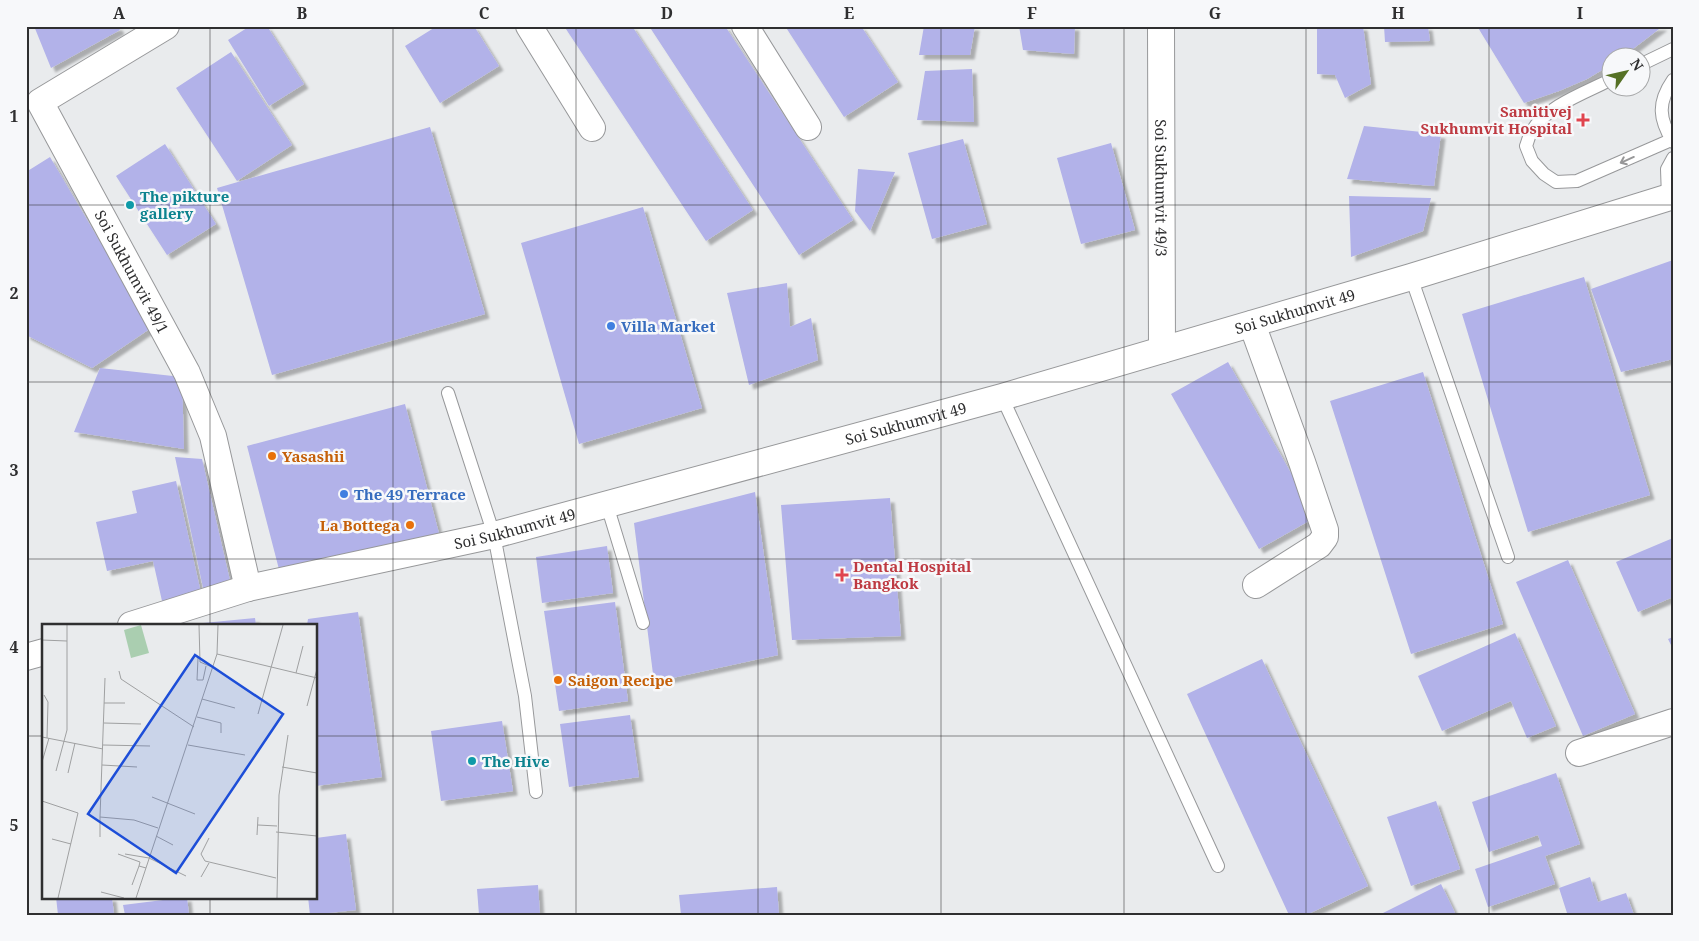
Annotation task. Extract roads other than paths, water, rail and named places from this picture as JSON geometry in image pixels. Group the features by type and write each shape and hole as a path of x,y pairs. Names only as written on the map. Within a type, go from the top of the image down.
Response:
{"street":[{"name":"Soi Sukhumvit 49/1","path":"166,26 33,107 187,373 213,436 248,588"},
{"path":"529,26 592,128"},
{"path":"746,26 808,127"},
{"name":"Soi Sukhumvit 49/3","path":"1161,26 1162,350"},
{"name":"Soi Sukhumvit 49","path":"137,624 175,618 248,588 494,535 1002,397 1410,277 1671,196"},
{"path":"1252,324 1325,530 1325,537 1319,544 1256,585"},
{"path":"26,657 42,653"},
{"path":"1579,753 1673,722"}],"lane":[{"path":"1652,59 1673,49"},
{"path":"1602,84 1562,104 1532,130 1526,146 1532,161 1544,174 1556,182 1577,181 1672,141 1660,115 1664,93 1673,80"},
{"path":"1671,196 1667,169 1673,158"},
{"path":"1410,277 1508,556"},
{"path":"448,393 494,535 525,696 536,792"},
{"path":"1002,397 1218,866"},
{"path":"607,505 643,623"}],"place":[{"name":"Samitivej Sukhumvit Hospital","path":"1583,120"},
{"name":"The pikture gallery","path":"130,205"},
{"name":"Villa Market","path":"611,326"},
{"name":"Yasashii","path":"272,456"},
{"name":"The 49 Terrace","path":"344,494"},
{"name":"La Bottega","path":"410,525"},
{"name":"Dental Hospital Bangkok","path":"842,575"},
{"name":"Saigon Recipe","path":"558,680"},
{"name":"The Hive","path":"472,761"}]}
